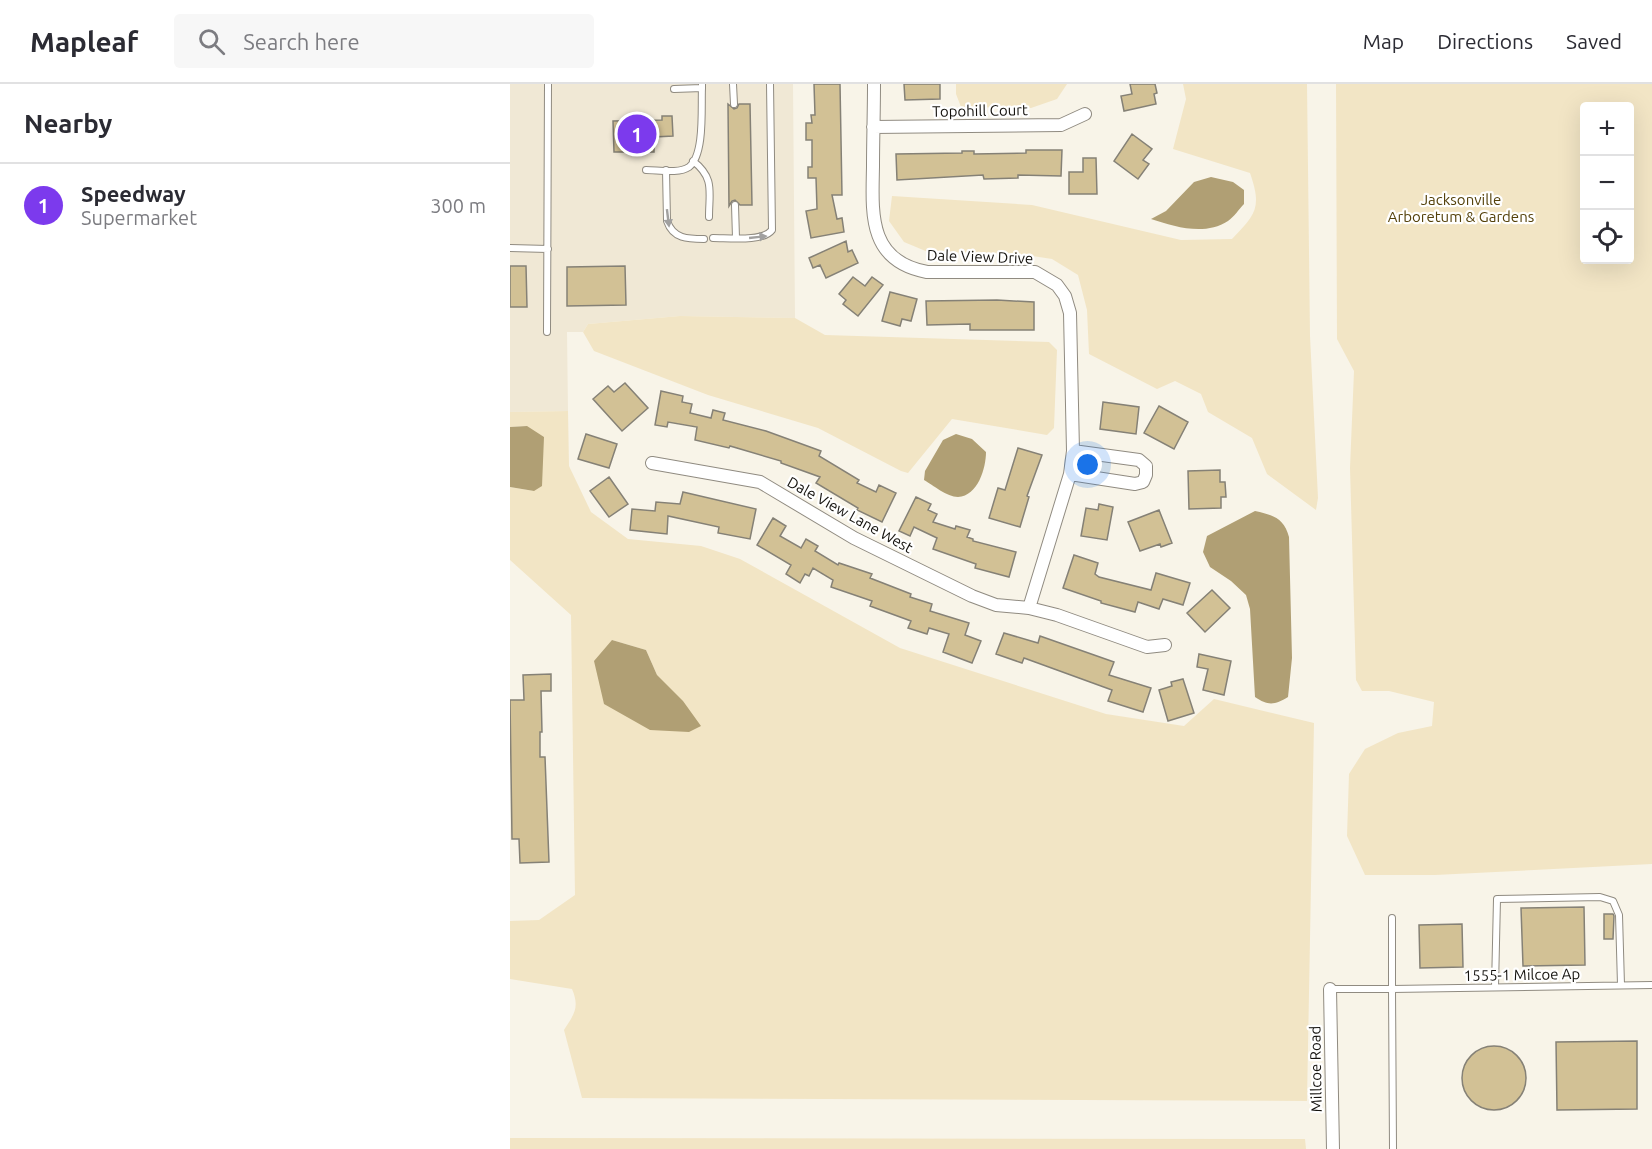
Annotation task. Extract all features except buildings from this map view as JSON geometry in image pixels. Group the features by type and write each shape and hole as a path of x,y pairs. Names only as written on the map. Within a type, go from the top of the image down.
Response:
{"street":[{"name":"Dale View Drive","path":"874,84 872,210 878,238 892,257 914,269 927,272 1035,272 1058,285 1065,296 1070,313 1073,451 1070,474 1029,608"},
{"name":"Topohill Court","path":"873,127 1061,125 1085,114"},
{"path":"1070,474 1135,484 1143,482 1146,475 1146,466 1139,460 1073,451"},
{"name":"Dale View Lane West","path":"652,463 760,482 854,538 972,596 996,605 1029,608 1057,615 1147,647 1165,645"},
{"name":"Millcoe Road","path":"1330,989 1333,1149"}],"lane":[{"path":"547,332 548,84"},
{"path":"733,84 734,104"},
{"path":"713,238 760,238 768,236 772,230 770,84"},
{"path":"646,170 687,168 698,153 702,86 674,89"},
{"path":"693,161 709,178 709,217"},
{"path":"666,170 667,221 670,229 687,239 704,239"},
{"path":"735,206 736,238"},
{"path":"510,248 548,249"},
{"path":"1495,987 1497,899 1600,897 1613,901 1619,915 1621,985"},
{"path":"1392,918 1393,1149"},
{"name":"1555-1 Milcoe Ap","path":"1330,989 1652,985"}],"shaded area":[{"path":"510,84 793,84 795,318 680,316 588,324 583,332 567,332 568,411 510,412"},
{"path":"1211,177 1233,182 1244,190 1244,204 1228,221 1210,228 1190,229 1151,219 1166,211 1194,182"},
{"path":"527,426 544,437 542,486 534,491 510,487 510,427"},
{"path":"956,434 972,439 986,452 982,473 976,487 971,492 958,497 945,493 924,480 925,471 943,440"},
{"path":"1255,511 1281,521 1289,537 1292,658 1288,697 1272,703 1255,697 1250,609 1246,595 1231,581 1210,567 1203,552 1207,536"},
{"path":"612,640 646,650 657,675 683,701 701,726 689,732 650,730 604,704 594,661"}],"green space":[{"path":"956,84 1067,84 1057,99 1031,108 961,107 956,94"},
{"path":"1183,84 1307,84 1310,336 1318,498 1316,510 1267,474 1252,438 1208,412 1201,394 1175,381 1157,389 1089,354 1087,310 1078,275 1052,259 1013,253 928,252 904,242 889,221 892,196 1032,205 1181,240 1232,239 1247,223 1254,210 1256,195 1254,185 1250,173 1173,149 1186,99"},
{"name":"Jacksonville Arboretum & Gardens","path":"1336,84 1652,84 1652,864 1435,875 1365,875 1347,836 1349,774 1365,749 1398,733 1432,726 1434,702 1389,691 1362,691 1356,680 1350,468 1354,371 1337,339"},
{"path":"680,316 795,318 825,335 1049,342 1057,350 1054,428 1047,435 952,419 908,473 818,428 708,395 594,351 583,332 588,324"},
{"path":"568,411 569,466 591,512 628,539 701,546 740,559 900,648 1106,714 1184,726 1214,699 1314,723 1307,1101 582,1098 564,1030 576,1006 572,989 510,979 510,921 539,920 575,895 571,615 510,560 510,487 534,491 527,426 510,427 510,412","holes":["612,640 646,650 657,675"]},
{"path":"510,1138 1305,1139 1306,1149 510,1149"}],"place":[{"name":"Speedway","path":"637,134"}]}
